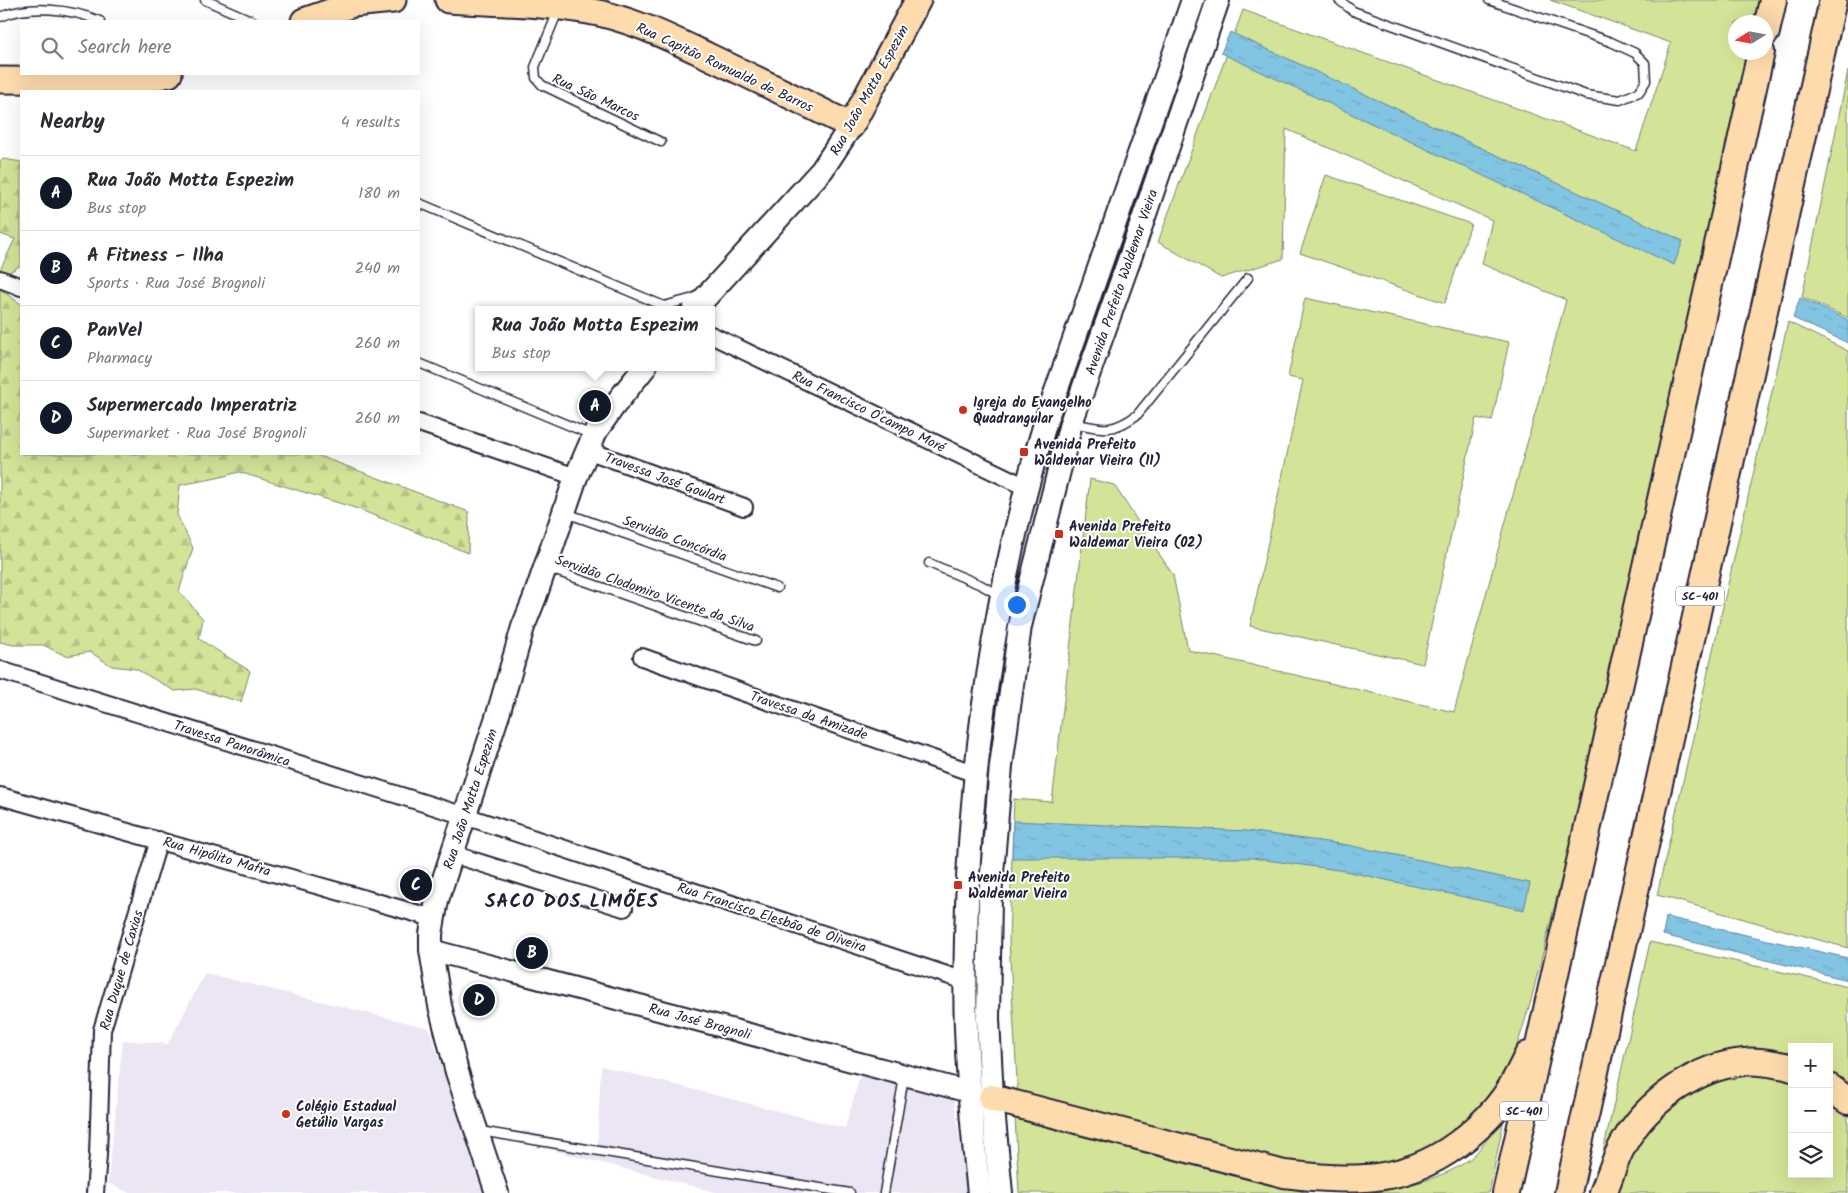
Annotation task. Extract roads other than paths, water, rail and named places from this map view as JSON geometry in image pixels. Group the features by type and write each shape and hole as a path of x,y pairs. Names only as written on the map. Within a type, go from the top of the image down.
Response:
{"highway":[{"path":"1770,15 1773,0"},
{"name":"SC-401","path":"1568,1193 1833,0"},
{"name":"SC-401","path":"1506,1193 1759,60"},
{"path":"981,1095 1284,1174 1330,1179 1385,1177 1421,1166 1456,1146 1481,1125 1504,1098 1542,1030"},
{"path":"1603,1193 1624,1143 1646,1115 1675,1088 1706,1071 1745,1061 1788,1067"},
{"path":"1830,1088 1848,1100"}],"main road":[{"path":"306,20 350,2 392,0"},
{"name":"Rua Capitão Romualdo de Barros","path":"448,0 559,7 589,11 620,19 653,31 851,126"},
{"name":"Avenida Prefeito Waldemar Vieira","path":"1001,1193 981,1095 965,981 969,857 979,739 1002,590 1026,487 1063,368 1193,0"},
{"name":"Avenida Prefeito Waldemar Vieira","path":"979,1193 981,1095 988,1019 990,897 1005,733 1020,626 1071,423 1131,255 1218,0"},
{"name":"Rua João Motta Espezim","path":"701,302 822,170 851,126 912,2"},
{"path":"0,80 68,82 159,75"},
{"name":"Rua João Motta Espezim","path":"497,1193 457,1072 440,1006 430,950 433,918 499,711 523,628 576,477 590,443 612,407 642,371"},
{"path":"1002,590 1029,590"}],"street":[{"path":"0,279 20,287"},
{"name":"Rua Francisco O'campo Moré","path":"715,337 1026,487"},
{"path":"420,423 576,477"},
{"name":"Travessa José Goulart","path":"590,443 744,507"},
{"name":"Travessa da Amizade","path":"642,657 976,774"},
{"name":"Travessa Panorâmica","path":"0,670 465,816"},
{"name":"Rua Hipólito Mafra","path":"0,796 433,918"},
{"name":"Rua Francisco Elesbão de Oliveira","path":"465,816 965,981"},
{"name":"Rua Duque de Caxias","path":"95,1193 102,1030 159,840"},
{"path":"452,854 624,908"},
{"name":"Rua José Brognoli","path":"430,950 981,1095"}],"lane":[{"path":"205,0 251,20"},
{"path":"1339,0 1353,11 1586,95 1620,100 1639,92 1646,81 1645,63 1635,53 1611,42 1489,0"},
{"name":"Rua São Marcos","path":"559,7 535,67 536,78 542,85 662,142"},
{"path":"0,17 21,11 42,10 70,12 97,20"},
{"path":"420,203 664,306 701,302"},
{"path":"1071,423 1107,430 1123,424 1137,415 1248,278"},
{"path":"420,362 590,443"},
{"name":"Servidão Concórdia","path":"564,512 777,588"},
{"path":"929,563 981,585 1002,590"},
{"name":"Servidão Clodomiro Vicente da Silva","path":"545,568 756,642"},
{"path":"884,1193 904,1075"},
{"path":"476,1130 850,1193"}],"water":[{"path":"1230,32 1683,241 1674,265 1221,53"},
{"path":"1800,298 1848,320 1848,343 1793,318"},
{"path":"1013,821 1247,831 1348,845 1530,883 1524,910 1345,871 1252,858 1012,858"},
{"path":"1666,917 1848,958 1848,980 1663,935"}],"place":[{"name":"Rua João Motta Espezim","path":"595,406"},
{"name":"Igreja do Evangelho Quadrangular","path":"963,410"},
{"name":"Avenida Prefeito Waldemar Vieira (11)","path":"1024,452"},
{"name":"Avenida Prefeito Waldemar Vieira (02)","path":"1059,534"},
{"name":"PanVel","path":"416,885"},
{"name":"Avenida Prefeito Waldemar Vieira","path":"958,885"},
{"name":"A Fitness - Ilha","path":"532,953"},
{"name":"Supermercado Imperatriz","path":"479,1000"},
{"name":"Colégio Estadual Getúlio Vargas","path":"286,1114"}],"district":[{"name":"SACO DOS LIMÕES","path":"572,900"}]}
